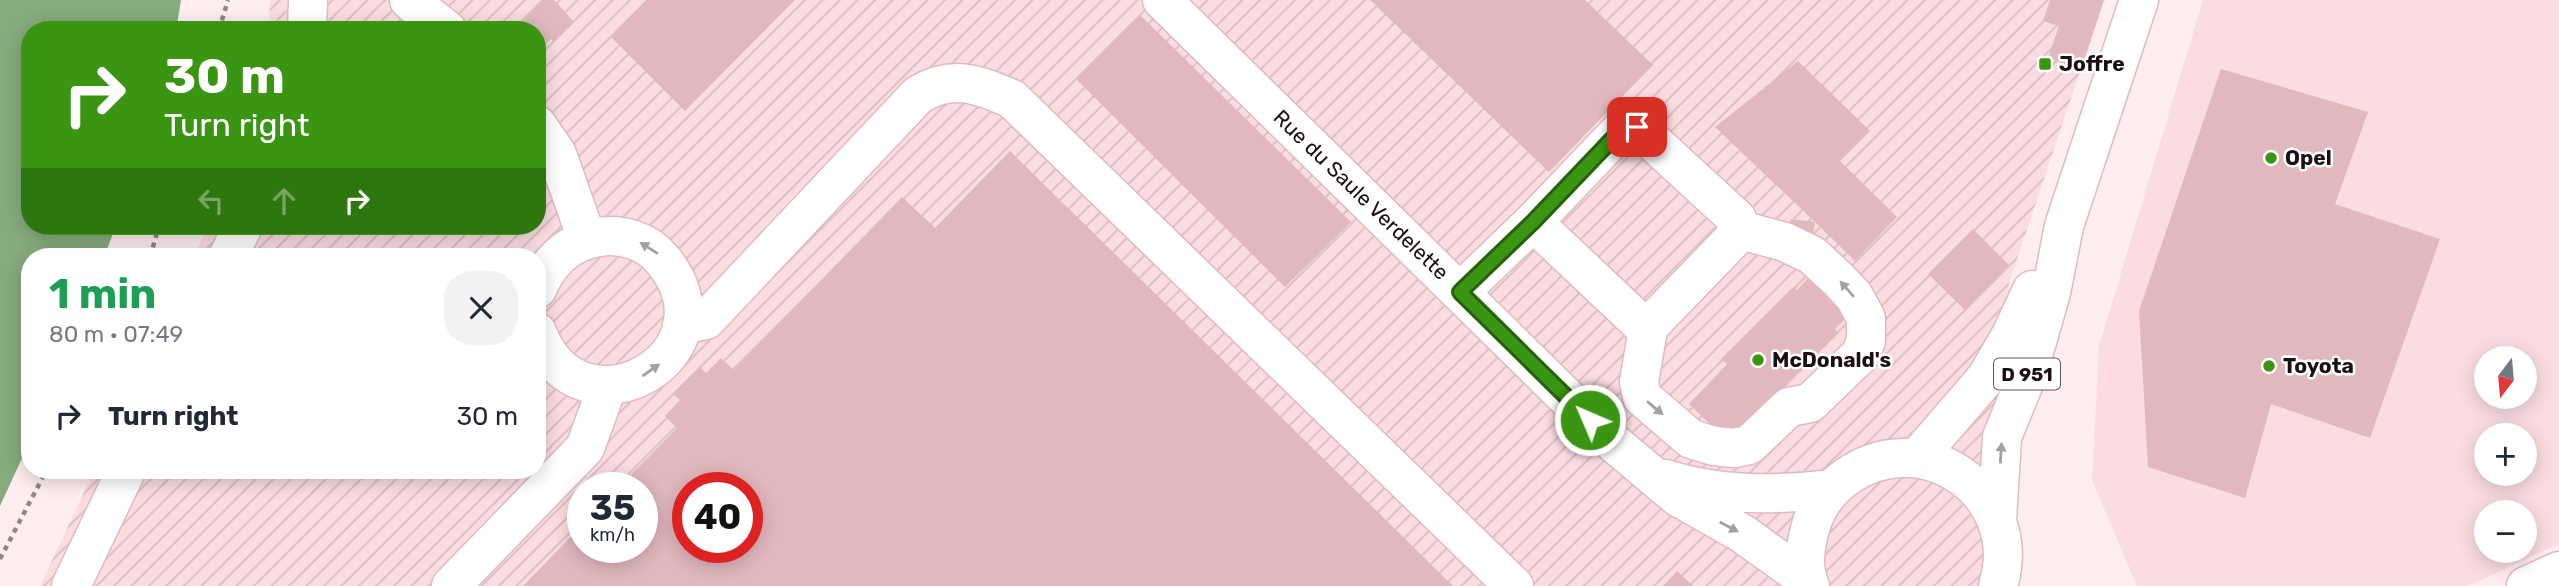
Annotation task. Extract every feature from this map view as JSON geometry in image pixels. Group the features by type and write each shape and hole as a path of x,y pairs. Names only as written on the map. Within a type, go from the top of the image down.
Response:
{"street":[{"path":"307,21 308,0"},
{"path":"410,0 436,21"},
{"name":"Rue du Saule Verdelette","path":"1162,0 1609,439 1678,497 1743,534 1809,583"},
{"name":"D 951","path":"1997,522 2002,437 2027,376 2051,293 2064,226 2139,0"},
{"path":"682,325 706,320 918,95 931,87 952,83 979,84 1012,99 1514,586"},
{"path":"1460,292 1533,222 1619,132 1637,127 1737,219 1738,234 1653,322 1642,324 1533,222"},
{"path":"546,138 557,154 587,239"},
{"name":"D 951","path":"1917,458 1986,378 2011,335 2064,226"},
{"path":"1649,323 1639,382 1642,397 1691,439 1714,446 1734,448 1749,445 1789,407 1800,387 1843,342 1866,331 1866,318 1854,296 1812,255 1785,242 1737,229"},
{"path":"546,270 555,258 570,246 606,235 625,237 643,243 659,254 679,285 683,304 682,325 676,344 664,361 648,374 629,383 608,385 587,382 569,373 546,351"},
{"path":"451,586 585,447 608,385"},
{"path":"1809,583 1805,547 1813,516 1830,489 1855,469 1885,458 1917,458 1943,464 1966,478 1985,498 1997,522 2003,545 2003,581"},
{"name":"Rue du Saule Verdelette","path":"1653,475 1689,485 1759,495 1830,489"},
{"path":"71,586 122,479"},
{"path":"2526,586 2559,571"}],"path":[{"path":"222,21 228,0"},
{"path":"0,559 42,479"}],"shaded area":[{"path":"0,0 181,0 178,21 21,21 21,235 113,235 107,248 21,248 21,460 0,506"},
{"path":"270,0 2104,0 2009,283 1992,586 40,586 90,479 546,479 546,248 197,248 204,235 546,235 546,21 269,21"},
{"path":"2203,0 2559,0 2559,544 2537,554 2537,500 2474,500 2474,563 2518,563 2468,586 2137,586 2092,480 2099,346"}],"building":[{"path":"543,0 554,0 574,22 554,42 551,39 546,44 546,21 523,21"},
{"path":"647,0 795,0 685,111 611,37"},
{"path":"1370,0 1585,0 1653,65 1549,172"},
{"path":"2050,0 2104,0 2081,70 2048,58 2059,26 2043,21"},
{"path":"1140,15 1351,222 1285,287 1076,79"},
{"path":"1798,61 1870,131 1840,161 1897,217 1855,261 1715,127"},
{"path":"2221,69 2368,112 2335,204 2440,239 2370,438 2271,404 2245,498 2148,467 2139,311"},
{"path":"1010,151 1453,586 523,586 567,541 567,563 658,563 658,472 634,472 677,428 665,416 680,400 673,394 700,367 706,373 721,358 734,370 902,197 935,228"},
{"path":"1791,219 1815,222 1813,236 1788,232"},
{"path":"1973,229 2009,265 1965,310 1928,274"},
{"path":"1810,276 1849,315 1835,329 1838,333 1738,435 1712,426 1689,404 1727,364 1721,359 1793,287 1797,290"},
{"path":"1677,571 1693,586 1663,586"}],"place":[{"name":"Joffre","path":"2045,64"},
{"name":"Opel","path":"2271,158"},
{"name":"McDonald's","path":"1758,360"},
{"name":"Toyota","path":"2269,366"}],"route":[{"path":"1590,420 1460,292 1533,222 1619,132 1637,127"}]}
